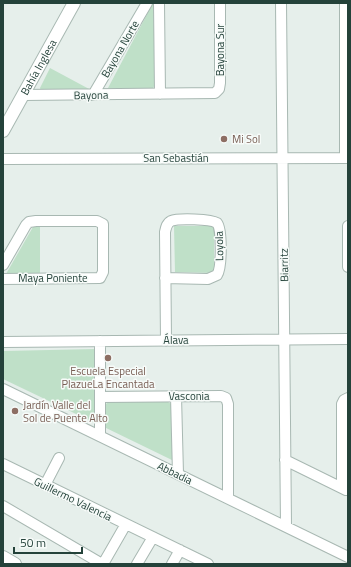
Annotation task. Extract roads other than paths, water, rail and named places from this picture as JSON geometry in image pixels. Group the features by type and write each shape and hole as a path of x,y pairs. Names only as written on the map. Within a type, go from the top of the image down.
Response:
{"street":[{"name":"Bahía Inglesa","path":"3,131 74,3"},
{"name":"Bayona Norte","path":"93,95 147,3"},
{"path":"159,3 160,94"},
{"name":"Bayona Sur","path":"212,94 217,91 220,86 220,3"},
{"name":"Biarritz","path":"281,3 286,526"},
{"path":"345,3 347,158"},
{"name":"Bayona","path":"23,96 212,94"},
{"name":"San Sebastián","path":"3,158 347,158"},
{"name":"Loyola","path":"165,278 208,278 217,275 220,269 220,230 217,223 211,220 177,219 168,223 165,232 165,278 166,341"},
{"name":"Maya Poniente","path":"3,265 23,229 29,222 102,222 102,276 98,278 3,278"},
{"path":"348,226 348,267"},
{"name":"Álava","path":"3,342 348,339"},
{"path":"100,341 100,436"},
{"name":"Abbadia","path":"3,389 348,557"},
{"path":"176,396 178,474"},
{"name":"Vasconia","path":"100,397 221,396 226,398 228,498"},
{"path":"285,460 345,489 345,451 342,404 346,399"},
{"path":"45,485 59,458"},
{"name":"Guillermo Valencia","path":"3,464 207,564"},
{"path":"3,506 102,564 126,524"},
{"path":"138,564 153,537"},
{"path":"172,564 180,550"},
{"path":"3,557 16,564"}],"place":[{"name":"Mi Sol","path":"224,139"},
{"name":"Escuela Especial PlazueLa Encantada","path":"108,358"},
{"name":"Jardín Valle del Sol de Puente Alto","path":"15,411"}]}
